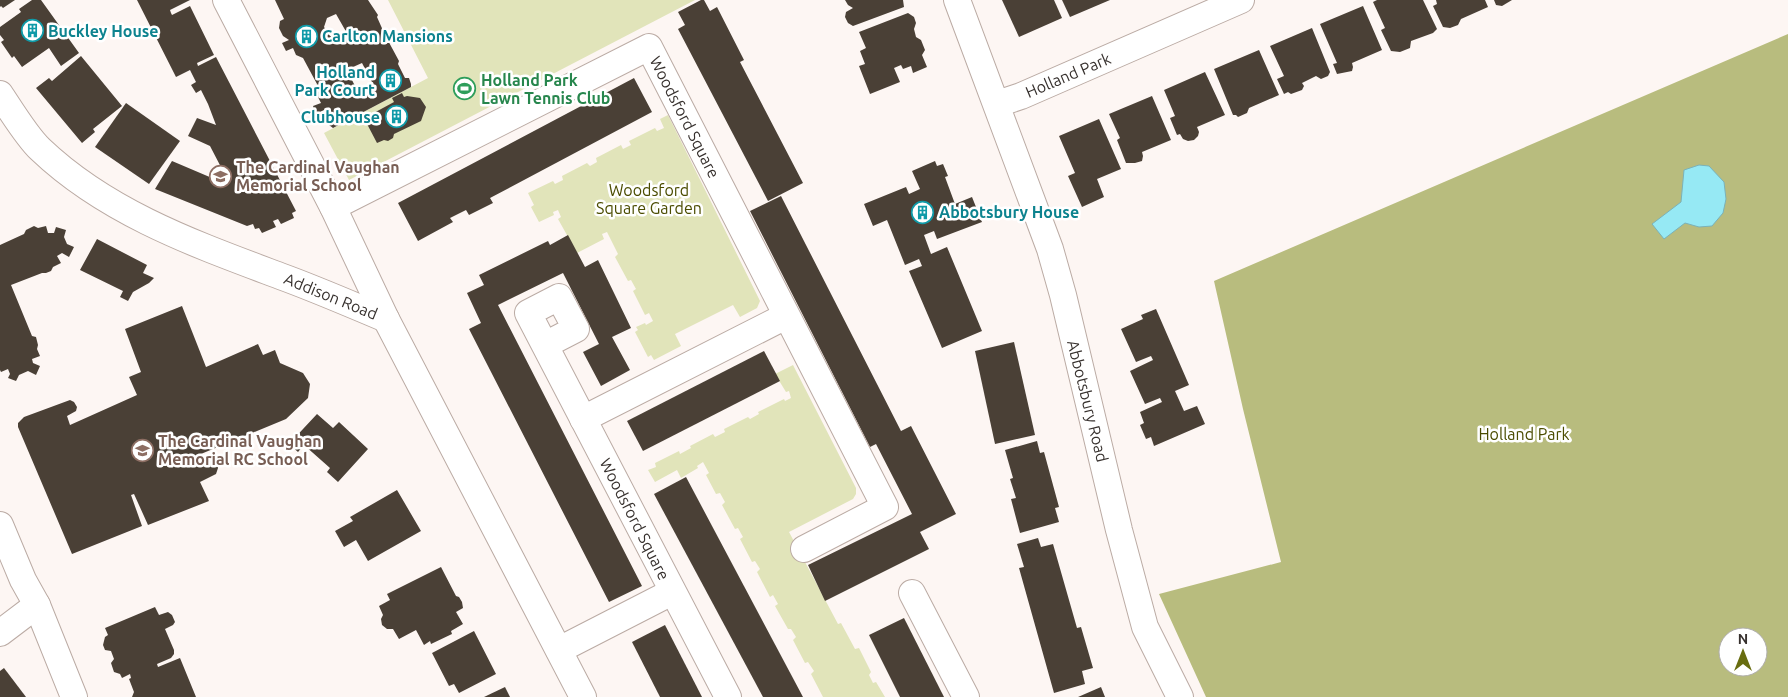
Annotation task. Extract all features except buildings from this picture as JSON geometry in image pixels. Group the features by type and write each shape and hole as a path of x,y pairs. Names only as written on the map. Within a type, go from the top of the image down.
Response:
{"street":[{"path":"226,0 333,207 386,319"},
{"path":"957,0 997,104"},
{"name":"Holland Park","path":"997,104 1021,96 1241,0"},
{"name":"Woodsford Square","path":"333,207 649,47 885,507 804,549"},
{"name":"Addison Road","path":"2,100 39,148 84,184 127,211 188,241 310,287 386,319 584,697"},
{"name":"Abbotsbury Road","path":"997,104 1055,267 1119,530 1145,627 1180,697"},
{"path":"583,419 786,316"},
{"name":"Woodsford Square","path":"545,346 728,697"},
{"path":"0,524 23,580 37,605 74,697"},
{"name":"Woodsford Square","path":"559,650 672,592"},
{"path":"912,593 966,697"},
{"path":"0,632 37,605"}],"green space":[{"name":"Holland Park Lawn Tennis Club","path":"388,0 695,0 349,180 324,133 428,78"},
{"name":"Holland Park","path":"1788,34 1788,697 1206,697 1159,594 1281,562 1214,281"},
{"name":"Woodsford Square Garden","path":"668,115 760,301 757,308 740,317 733,305 675,334 681,346 654,360 651,355 648,357 635,332 638,330 636,327 653,321 649,313 645,315 633,291 636,289 631,280 628,281 615,257 618,254 607,232 602,234 604,239 577,253 558,219 561,217 558,210 553,212 554,215 539,222 531,207 534,205 528,193 553,181 555,184 563,180 562,176 587,163 590,166 597,162 596,158 621,145 623,149 631,145 629,141 655,128 657,131 664,128 660,119"},
{"path":"793,365 856,488 856,494 853,499 789,532 838,624 841,623 855,649 859,648 871,672 869,675 873,683 876,682 885,697 823,697 811,674 814,671 808,662 805,663 793,640 796,637 791,629 788,629 775,606 778,604 773,595 770,597 757,572 760,569 755,561 752,562 740,539 743,537 738,528 735,529 722,505 725,502 720,493 716,494 706,475 709,473 703,462 697,466 698,468 681,478 677,470 655,482 648,470 656,467 655,463 679,451 680,454 691,448 690,446 713,434 715,437 725,432 724,429 748,417 750,419 759,414 758,412 784,399 785,401 791,398 789,391 786,392 775,374"}],"water":[{"path":"1699,165 1709,166 1724,182 1726,199 1723,213 1712,226 1699,227 1685,223 1664,239 1652,224 1681,202 1684,170"}],"place":[{"name":"Buckley House","path":"32,31"},
{"name":"Carlton Mansions","path":"306,36"},
{"name":"Holland Park Court","path":"391,81"},
{"name":"Holland Park Lawn Tennis Club","path":"465,89"},
{"name":"Clubhouse","path":"396,117"},
{"name":"The Cardinal Vaughan Memorial School","path":"220,176"},
{"name":"Abbotsbury House","path":"923,212"},
{"name":"The Cardinal Vaughan Memorial RC School","path":"142,450"}]}
